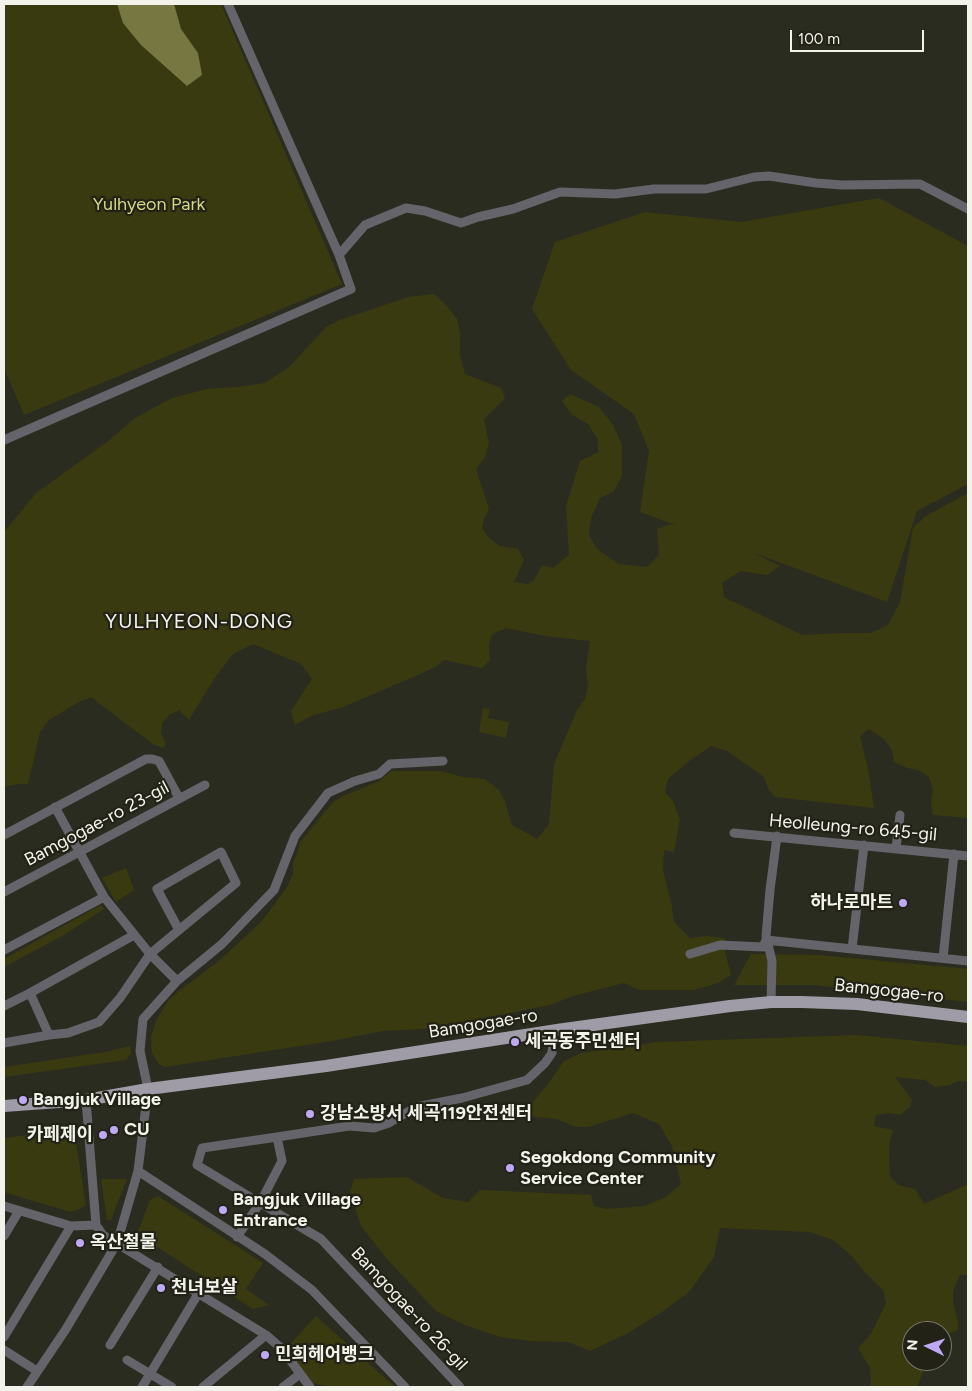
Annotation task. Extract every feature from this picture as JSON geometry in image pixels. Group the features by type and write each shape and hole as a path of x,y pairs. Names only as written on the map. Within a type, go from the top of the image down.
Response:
{"main road":[{"name":"Bamgogae-ro","path":"4,1106 86,1100 148,1089 326,1066 554,1030 771,1002 857,1004 968,1017"}],"street":[{"path":"4,440 351,289 339,255 228,4"},
{"path":"339,255 365,225 406,208 425,211 461,223 513,209 560,192 615,194 654,189 706,189 769,176 842,185 920,184 968,209"},
{"name":"Bamgogae-ro 23-gil","path":"4,835 146,759 159,761 179,798"},
{"path":"27,1387 66,1328 117,1243 138,1172 148,1089 140,1051 142,1020 177,981 222,944 274,890 296,836 328,794 355,781 379,774 390,764 443,761"},
{"name":"Bamgogae-ro 23-gil","path":"4,892 205,785"},
{"path":"55,807 104,897 150,954 177,981"},
{"path":"896,848 900,815"},
{"name":"Heolleung-ro 645-gil","path":"734,833 968,856"},
{"path":"690,954 720,945 763,947 766,940 777,836"},
{"path":"852,949 864,846"},
{"path":"4,1043 68,1033 99,1022 120,998 150,954 236,883 222,852 157,889 179,930"},
{"path":"943,958 954,854"},
{"path":"4,949 104,897"},
{"path":"4,1006 134,935"},
{"path":"766,940 968,961"},
{"path":"766,940 772,961 771,1002"},
{"path":"30,993 49,1035"},
{"path":"237,1237 260,1203 282,1161 277,1138 348,1126 374,1128 416,1107 462,1098 528,1080 552,1053 554,1030"},
{"path":"86,1100 96,1225 103,1235 266,1335 282,1349 310,1387"},
{"name":"Bamgogae-ro 26-gil","path":"277,1138 202,1148 197,1165 320,1239 456,1386"},
{"path":"138,1172 265,1254 312,1290 405,1387"},
{"path":"4,1206 71,1226 96,1225"},
{"path":"4,1236 19,1210"},
{"path":"4,1337 71,1226"},
{"path":"110,1345 158,1267"},
{"path":"142,1387 198,1294"},
{"path":"203,1387 266,1335"},
{"path":"4,1350 37,1371"},
{"path":"127,1360 172,1387"},
{"path":"283,1387 300,1374"}],"green space":[{"name":"Yulhyeon Park","path":"4,4 221,4 342,284 24,415 4,368"},
{"path":"879,198 968,246 968,484 917,511 887,602 754,553 780,566 767,575 741,571 722,583 724,597 802,635 871,633 888,625 900,602 913,528 926,516 968,493 968,818 933,815 931,804 933,789 929,777 918,770 907,768 894,762 892,750 884,739 869,729 860,736 868,769 874,808 775,797 769,790 763,776 727,751 711,746 668,779 665,792 673,801 680,819 674,852 664,850 663,871 674,922 690,938 706,936 725,938 725,952 731,975 718,983 694,990 639,990 624,983 573,996 550,1005 422,1029 383,1031 326,1042 165,1067 159,1064 152,1053 151,1037 156,1021 167,1002 219,961 262,921 287,887 293,874 293,864 301,841 333,802 343,796 380,781 391,771 440,771 463,777 485,779 499,790 505,801 512,825 537,839 549,824 554,764 577,710 585,699 588,685 586,669 590,641 544,636 506,628 492,635 489,644 490,660 482,668 444,660 437,666 418,675 343,707 311,716 295,725 291,711 312,679 301,664 253,644 233,654 214,679 189,720 179,710 169,715 162,723 161,733 166,744 163,748 153,744 91,697 49,720 40,732 28,784 4,787 4,532 36,493 107,442 135,418 172,398 207,389 265,383 289,367 326,327 340,320 408,297 434,294 457,319 460,332 460,355 465,374 501,388 505,398 484,419 489,443 485,457 476,469 489,509 482,528 489,538 500,546 518,549 524,560 514,582 528,584 534,580 542,565 553,568 569,555 566,506 580,461 598,452 598,440 588,424 572,415 562,401 570,394 599,407 613,425 622,445 622,476 614,491 600,498 591,518 589,535 597,549 619,564 647,567 659,555 657,529 670,524 678,526 640,512 649,451 634,414 571,370 532,309 555,242 645,212 741,222"},
{"path":"483,708 490,709 488,718 509,722 506,738 479,732"},
{"path":"126,868 134,890 116,902 102,878"},
{"path":"101,905 104,909 64,935 4,967 4,959"},
{"path":"751,954 819,955 968,969 968,1002 814,985 734,985"},
{"path":"857,1035 968,1046 968,1082 958,1081 950,1085 935,1087 925,1080 895,1077 912,1100 910,1107 900,1115 889,1113 876,1115 874,1126 893,1130 889,1155 890,1177 899,1185 915,1189 924,1204 968,1184 968,1275 960,1275 953,1291 953,1303 958,1321 958,1330 952,1332 952,1321 902,1321 902,1371 923,1371 917,1387 868,1387 871,1384 870,1368 858,1348 871,1334 886,1303 883,1290 851,1255 833,1240 810,1232 720,1228 714,1257 690,1291 662,1312 628,1333 590,1351 568,1342 530,1341 500,1337 465,1325 436,1311 387,1259 361,1226 350,1192 354,1179 407,1177 443,1198 468,1202 480,1190 591,1195 594,1206 606,1209 645,1206 666,1197 681,1184 672,1146 659,1124 633,1113 588,1127 576,1127 557,1119 534,1117 528,1112 533,1102 564,1061 581,1053 658,1042"},
{"path":"130,1046 131,1053 126,1060 4,1077 4,1067 105,1052"},
{"path":"66,1130 75,1136 86,1205 70,1212 4,1192 4,1138"},
{"path":"101,1179 127,1179 111,1220 107,1220"},
{"path":"158,1196 263,1263 246,1289 269,1305 253,1309 137,1234 150,1200"},
{"path":"316,1316 395,1387 332,1387 312,1383 286,1349"}],"shaded area":[{"path":"117,4 174,4 181,29 198,53 202,75 187,86 141,45 123,23"}],"place":[{"name":"하나로마트","path":"903,903"},
{"name":"세곡동주민센터","path":"515,1042"},
{"name":"Bangjuk Village","path":"23,1100"},
{"name":"강남소방서 세곡119안전센터","path":"310,1114"},
{"name":"CU","path":"114,1130"},
{"name":"카페제이","path":"103,1135"},
{"name":"Segokdong Community Service Center","path":"510,1168"},
{"name":"Bangjuk Village Entrance","path":"223,1210"},
{"name":"옥산철물","path":"80,1243"},
{"name":"천녀보살","path":"161,1288"},
{"name":"민희헤어뱅크","path":"265,1355"}],"district":[{"name":"YULHYEON-DONG","path":"199,622"}]}
